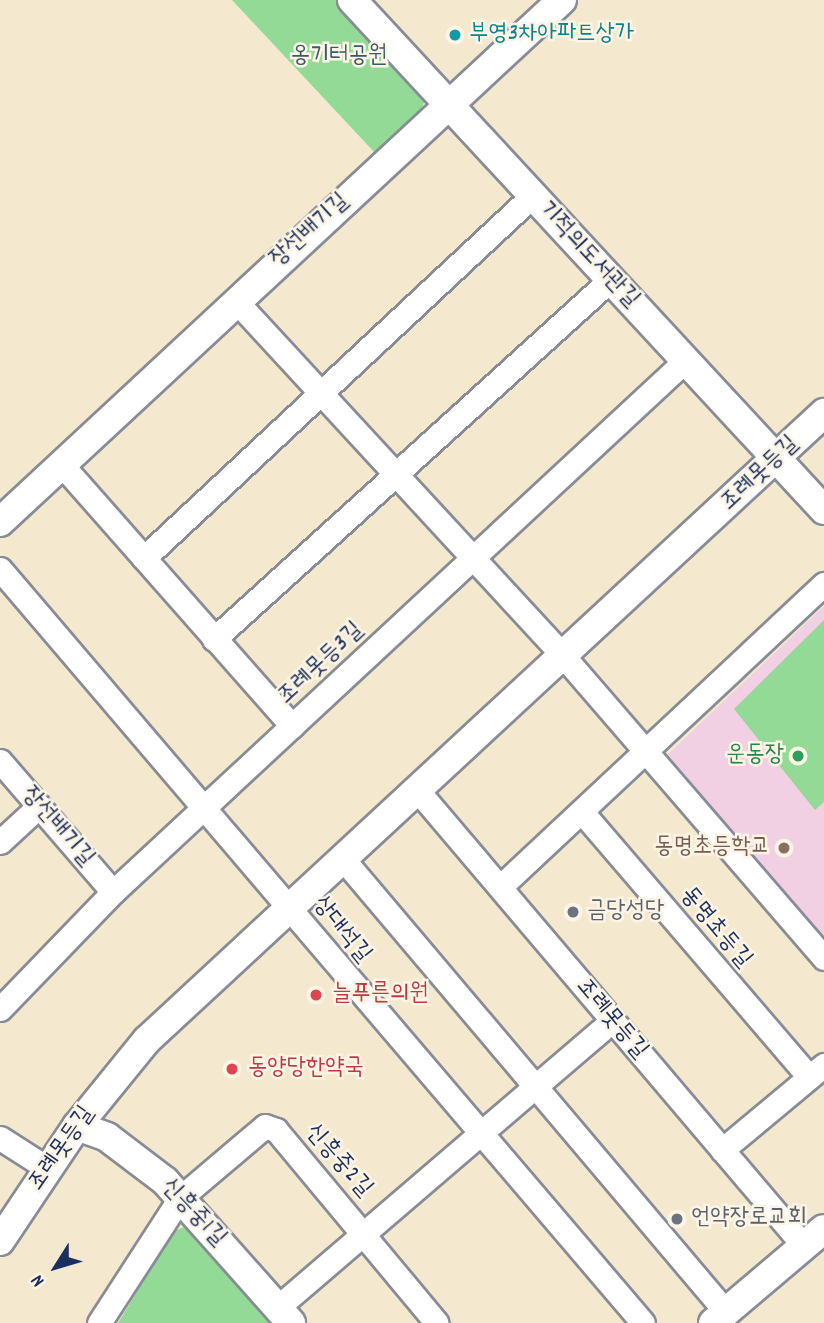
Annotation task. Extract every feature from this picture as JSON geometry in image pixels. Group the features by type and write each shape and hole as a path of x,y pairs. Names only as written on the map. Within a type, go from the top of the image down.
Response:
{"street":[{"name":"기적의도서관길","path":"352,0 824,510"},
{"name":"장선배기길","path":"0,522 235,300 562,0"},
{"path":"144,558 532,196"},
{"path":"215,639 611,279"},
{"path":"235,300 565,658 824,958"},
{"name":"조례못등3길","path":"0,1009 113,892 686,360"},
{"name":"조례못등길","path":"0,1241 77,1126 147,1040 289,907 565,658 824,413"},
{"path":"62,465 292,726"},
{"name":"상대석길","path":"0,569 289,907 477,1136 643,1323"},
{"path":"500,887 824,584"},
{"name":"장선배기길","path":"0,761 113,892"},
{"name":"조례못등길","path":"418,791 722,1150 814,1238"},
{"path":"0,842 39,806"},
{"name":"동명초등길","path":"582,812 816,1071 722,1150"},
{"path":"344,859 536,1087 719,1317 814,1238"},
{"path":"284,1315 365,1233 612,1021"},
{"name":"신흥중1길","path":"77,1126 107,1138 180,1198 284,1315"},
{"name":"신흥중2길","path":"180,1198 270,1126 365,1233 436,1323"},
{"path":"0,1138 47,1168"},
{"path":"99,1323 180,1198"}],"shaded area":[{"name":"동명초등학교","path":"824,606 824,939 665,757"}],"green space":[{"name":"옹기터공원","path":"232,0 340,0 426,98 419,115 376,154"},
{"name":"운동장","path":"824,620 824,802 815,810 734,709"},
{"path":"188,1225 272,1323 118,1323 173,1232"}],"place":[{"name":"부영3차아파트상가","path":"455,35"},
{"name":"운동장","path":"798,756"},
{"name":"동명초등학교","path":"784,848"},
{"name":"금당성당","path":"573,912"},
{"name":"늘푸른의원","path":"316,995"},
{"name":"동양당한약국","path":"232,1069"},
{"name":"언약장로교회","path":"677,1219"}]}
